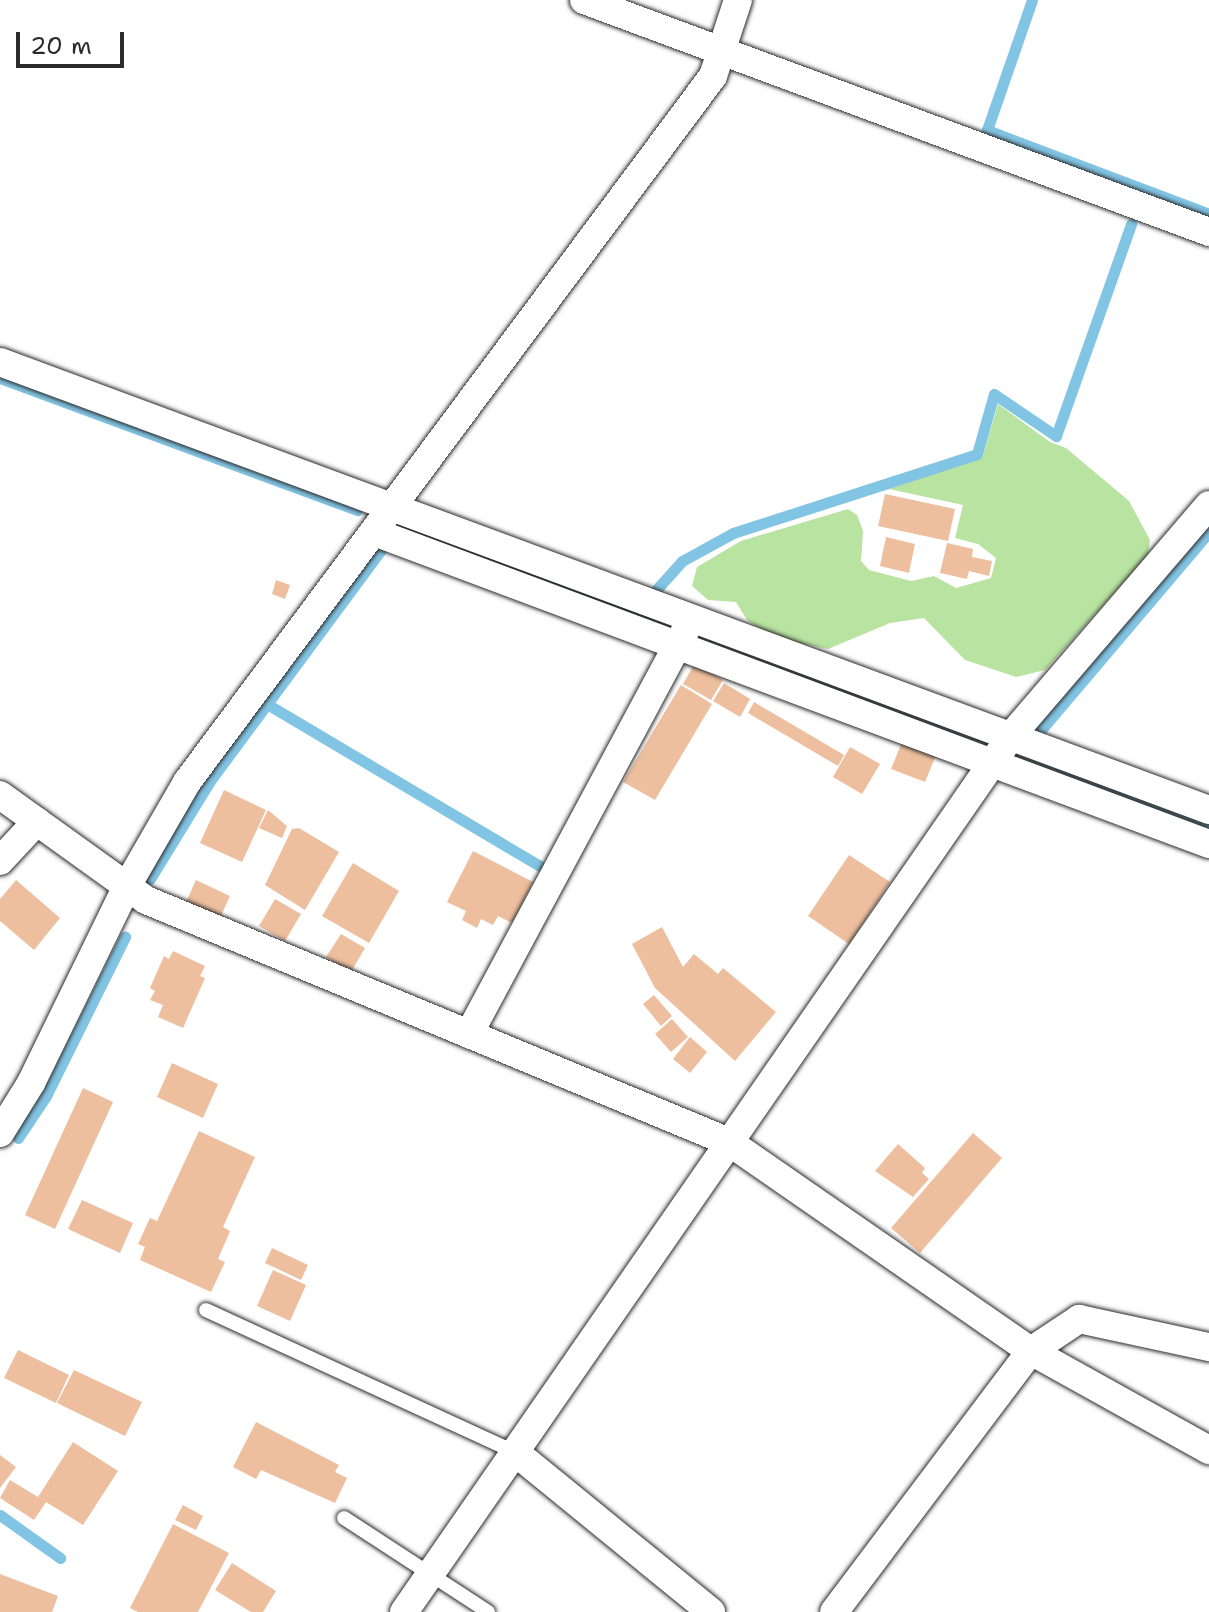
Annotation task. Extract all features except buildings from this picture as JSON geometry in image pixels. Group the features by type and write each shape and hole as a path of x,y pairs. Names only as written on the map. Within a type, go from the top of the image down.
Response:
{"street":[{"path":"584,0 1209,232"},
{"path":"0,1133 31,1083 127,886 187,782 713,76 738,0"},
{"path":"0,362 1209,810"},
{"path":"404,1612 1011,736 1209,505"},
{"path":"374,532 1209,844"},
{"path":"469,1034 692,619"},
{"path":"0,795 146,900 729,1142 1031,1351 1209,1450"},
{"path":"0,861 37,821"},
{"path":"834,1612 1031,1351 1079,1319 1209,1347"},
{"path":"515,1452 711,1612"}],"lane":[{"path":"206,1310 515,1452"},
{"path":"344,1518 488,1612"}],"green space":[{"path":"998,404 1050,442 1066,448 1129,501 1150,540 1148,555 1045,670 1016,677 965,660 924,618 890,623 828,649 775,638 747,620 736,602 708,600 692,586 697,567 741,541 848,509 857,515 863,531 861,561 869,570 911,581 934,576 956,588 991,578 996,558 978,544 955,538 963,505 889,489 983,456"}],"waterway":[{"path":"1032,0 987,130 1209,214"},
{"path":"656,590 682,561 733,533 977,454 994,394 1056,436 1131,224"},
{"path":"0,378 357,510"},
{"path":"397,525 666,625"},
{"path":"1041,730 1209,532"},
{"path":"150,879 210,781 381,550"},
{"path":"699,637 981,742"},
{"path":"267,704 540,866"},
{"path":"1021,757 1209,826"},
{"path":"18,1138 46,1096 125,937"},
{"path":"0,1515 60,1558"}]}
